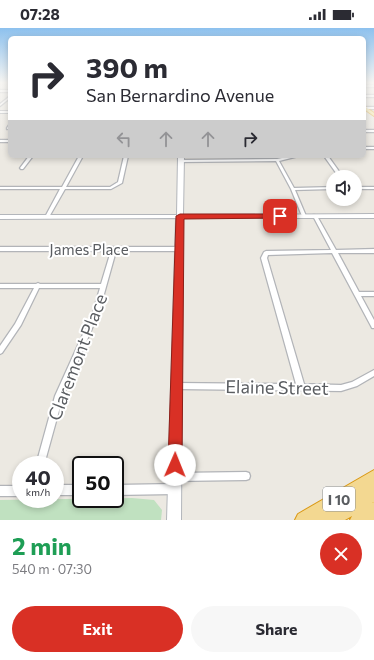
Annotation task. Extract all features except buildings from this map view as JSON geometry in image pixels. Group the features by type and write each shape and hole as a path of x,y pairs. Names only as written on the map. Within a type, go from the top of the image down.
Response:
{"highway":[{"name":"I 10","path":"304,520 374,478"},
{"path":"329,520 374,492"},
{"path":"359,520 374,511"}],"main road":[{"path":"367,107 374,114"},
{"path":"174,520 178,249 181,158"},
{"path":"0,217 374,216"}],"street":[{"path":"366,148 374,148"},
{"path":"366,148 374,154"},
{"path":"22,168 30,158"},
{"path":"47,217 79,158"},
{"path":"0,188 111,188 118,186 125,158"},
{"path":"181,158 240,158 277,160 287,158"},
{"path":"327,158 336,170"},
{"path":"277,160 293,189 304,216"},
{"path":"293,189 326,188"},
{"path":"362,188 374,188"},
{"path":"316,216 374,326"},
{"name":"James Place","path":"0,249 178,249"},
{"name":"Claremont Place","path":"42,456 59,396 85,341 96,312 114,249"},
{"path":"301,388 264,258 266,253 374,251"},
{"path":"0,351 18,325 38,285"},
{"path":"0,286 104,286"},
{"path":"357,294 374,294"},
{"name":"Elaine Street","path":"177,386 340,388 354,384 374,373"},
{"path":"124,489 246,476"},
{"path":"0,491 12,491"}],"green space":[{"path":"124,498 154,500 162,510 161,520 0,520 0,500 12,500 12,508 64,508 64,499 72,499 72,508 124,508"}],"route":[{"path":"175,465 178,249 180,216 280,216"}]}
